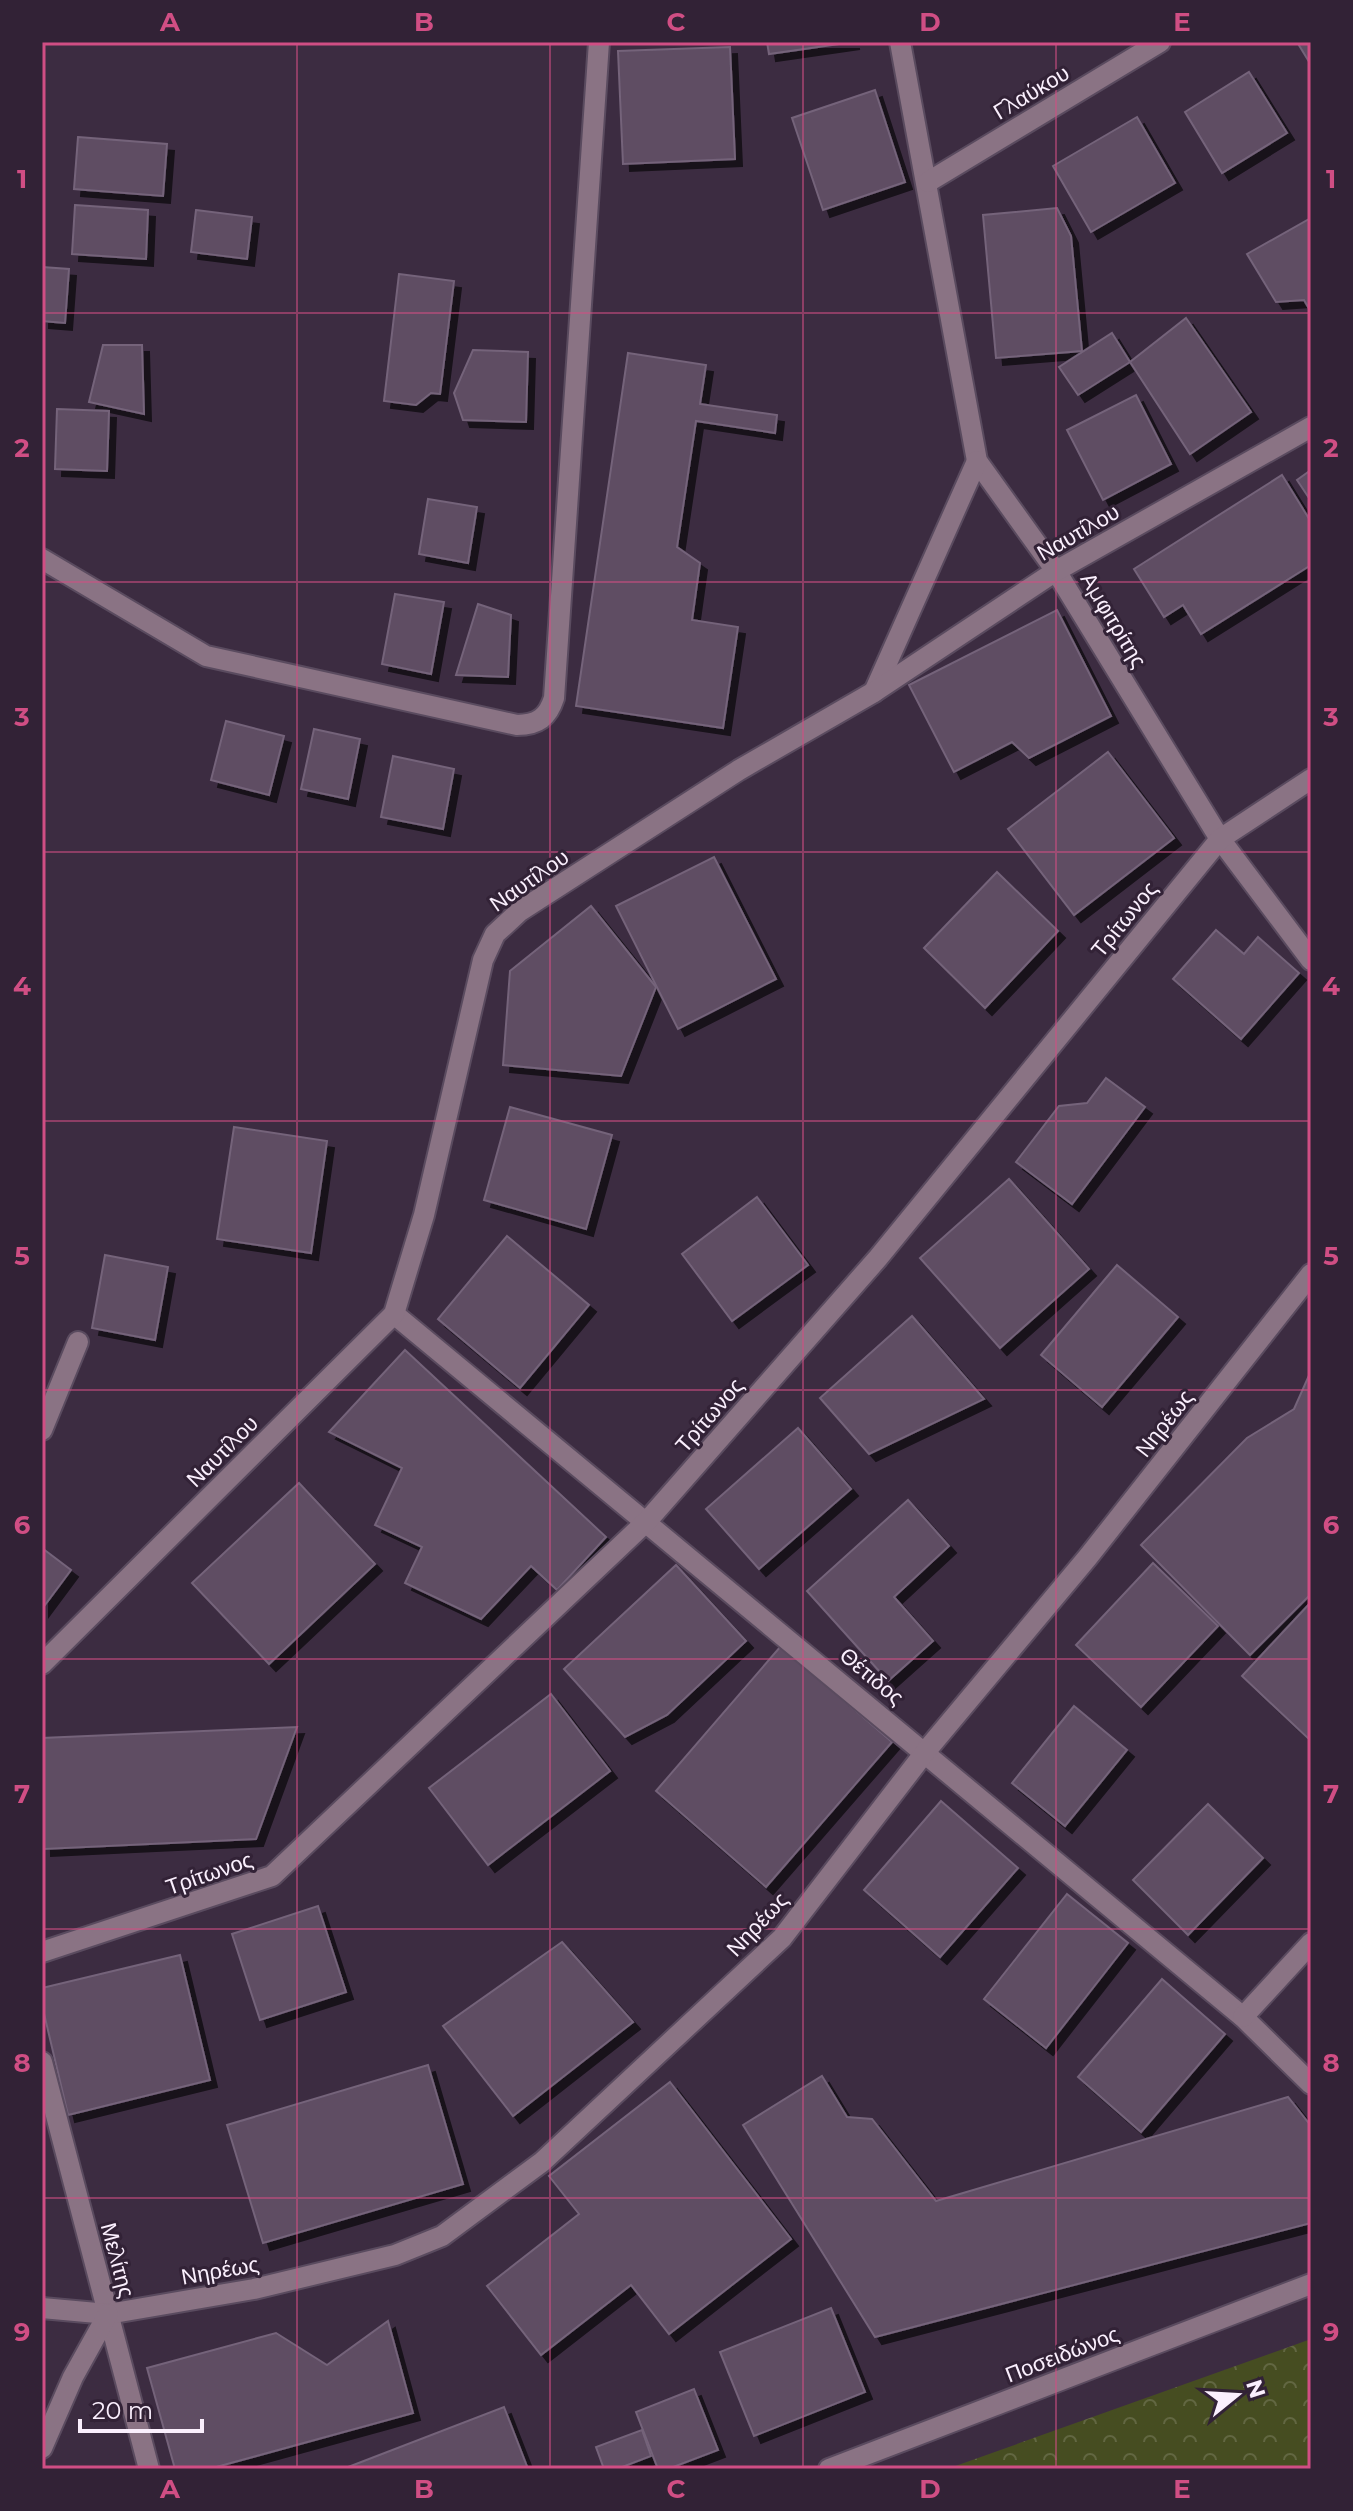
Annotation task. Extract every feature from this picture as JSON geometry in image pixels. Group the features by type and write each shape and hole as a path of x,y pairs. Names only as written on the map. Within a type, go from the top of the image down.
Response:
{"street":[{"path":"42,559 206,656 517,725 530,725 542,720 554,698 599,42"},
{"name":"Αμφιτρίτης","path":"900,42 977,461 1056,571 1220,839 1311,960"},
{"name":"Γλαύκου","path":"928,182 1160,42"},
{"name":"Ναυτίλου","path":"42,1664 394,1314 424,1215 483,960 495,934 520,911 739,770 874,692 1056,571 1311,427"},
{"path":"874,692 977,461"},
{"name":"Τρίτωνος","path":"42,1952 266,1880 648,1520 897,1236 1220,839 1311,779"},
{"name":"Νηρέως","path":"42,2308 108,2314 254,2289 395,2255 442,2236 542,2162 782,1938 926,1751 1088,1557 1311,1274"},
{"name":"Θέτιδος","path":"394,1314 648,1520 1243,2017 1311,2084"},
{"path":"42,1430 78,1342"},
{"path":"1243,2017 1311,1943"},
{"name":"Μελίτης","path":"42,2062 149,2469"},
{"name":"Ποσειδώνος","path":"829,2469 1311,2284"},
{"path":"42,2448 73,2377 108,2314"}],"green space":[{"path":"1311,2339 1311,2469 947,2469"}],"building":[{"path":"767,42 853,42 769,54"},
{"path":"1297,42 1311,42 1311,65"},
{"path":"730,47 735,159 623,164 618,51"},
{"path":"1249,72 1287,133 1222,173 1185,112"},
{"path":"875,90 905,182 823,210 792,118"},
{"path":"1137,117 1175,183 1091,232 1053,166"},
{"path":"78,137 167,144 163,196 74,189"},
{"path":"75,205 148,210 146,259 72,254"},
{"path":"1057,208 1071,236 1082,351 996,358 983,215"},
{"path":"196,210 252,217 247,259 191,252"},
{"path":"1311,218 1311,312 1304,300 1276,302 1247,254"},
{"path":"42,267 69,269 65,323 42,321"},
{"path":"399,274 454,281 440,394 431,393 416,405 384,401"},
{"path":"1186,318 1251,412 1190,454 1130,362"},
{"path":"1112,333 1130,362 1078,395 1059,367"},
{"path":"103,345 142,345 144,414 89,402"},
{"path":"473,350 528,352 526,422 463,420 454,393"},
{"path":"628,353 706,365 700,404 777,415 775,433 696,421 677,547 700,563 692,620 738,627 723,728 576,706"},
{"path":"1136,395 1171,464 1103,500 1067,430"},
{"path":"57,409 109,411 107,471 55,469"},
{"path":"1311,470 1311,501 1297,480"},
{"path":"1282,475 1311,522 1311,565 1201,634 1183,605 1164,617 1134,569"},
{"path":"428,499 477,507 468,563 419,554"},
{"path":"395,594 444,602 431,674 382,664"},
{"path":"478,604 511,615 508,677 456,675"},
{"path":"1057,610 1111,716 1029,758 1012,742 954,772 909,685"},
{"path":"226,721 284,736 269,795 211,780"},
{"path":"314,729 360,739 348,799 301,789"},
{"path":"1108,752 1174,838 1074,915 1008,829"},
{"path":"393,756 454,769 443,829 381,817"},
{"path":"714,857 776,979 678,1029 616,906"},
{"path":"997,872 1058,931 985,1008 924,948"},
{"path":"591,906 656,987 621,1076 503,1065 510,971"},
{"path":"1216,930 1244,954 1258,937 1299,973 1241,1039 1173,979"},
{"path":"1106,1078 1145,1107 1072,1204 1016,1162 1059,1106 1087,1103"},
{"path":"510,1107 612,1135 586,1229 484,1200"},
{"path":"234,1127 327,1141 311,1253 217,1239"},
{"path":"1009,1179 1089,1269 1000,1348 920,1258"},
{"path":"757,1197 808,1265 732,1321 682,1254"},
{"path":"507,1236 589,1305 520,1388 438,1319"},
{"path":"105,1255 168,1267 155,1340 92,1328"},
{"path":"1117,1265 1178,1317 1102,1407 1041,1355"},
{"path":"912,1316 984,1399 869,1454 820,1398"},
{"path":"405,1350 606,1537 557,1590 531,1566 481,1619 405,1583 422,1547 375,1525 402,1468 329,1432"},
{"path":"1311,1371 1311,1594 1250,1655 1141,1545 1247,1438 1294,1409"},
{"path":"798,1428 851,1489 759,1569 706,1509"},
{"path":"299,1483 375,1564 269,1664 192,1583"},
{"path":"908,1500 949,1546 894,1597 933,1641 888,1681 807,1591"},
{"path":"42,1548 71,1570 42,1609"},
{"path":"1153,1563 1218,1626 1141,1707 1076,1645"},
{"path":"676,1565 746,1641 667,1715 625,1737 564,1669"},
{"path":"1311,1602 1311,1741 1242,1676"},
{"path":"781,1646 892,1742 766,1887 656,1791"},
{"path":"551,1694 610,1771 488,1865 429,1788"},
{"path":"1074,1706 1127,1750 1065,1826 1012,1783"},
{"path":"297,1727 256,1839 44,1849 42,1738"},
{"path":"941,1801 1018,1868 940,1957 864,1890"},
{"path":"1208,1804 1263,1858 1188,1935 1133,1880"},
{"path":"1067,1894 1128,1943 1046,2048 984,1999"},
{"path":"318,1906 346,1992 260,2020 232,1934"},
{"path":"562,1942 633,2022 513,2116 443,2026"},
{"path":"180,1955 210,2080 68,2115 42,2005 42,1988"},
{"path":"1162,1979 1225,2034 1141,2132 1078,2077"},
{"path":"428,2065 463,2184 263,2243 227,2125"},
{"path":"822,2076 847,2117 872,2119 936,2201 1288,2097 1311,2126 1311,2223 875,2337 743,2125"},
{"path":"670,2082 791,2239 669,2334 631,2285 541,2355 487,2286 579,2214 549,2176"},
{"path":"831,2308 865,2392 754,2436 720,2352"},
{"path":"388,2321 413,2413 209,2469 175,2469 147,2368 276,2333 327,2365"},
{"path":"694,2389 718,2450 668,2469 658,2469 636,2412"},
{"path":"504,2407 528,2469 343,2469"},
{"path":"642,2430 651,2456 617,2469 604,2469 596,2447"}]}
